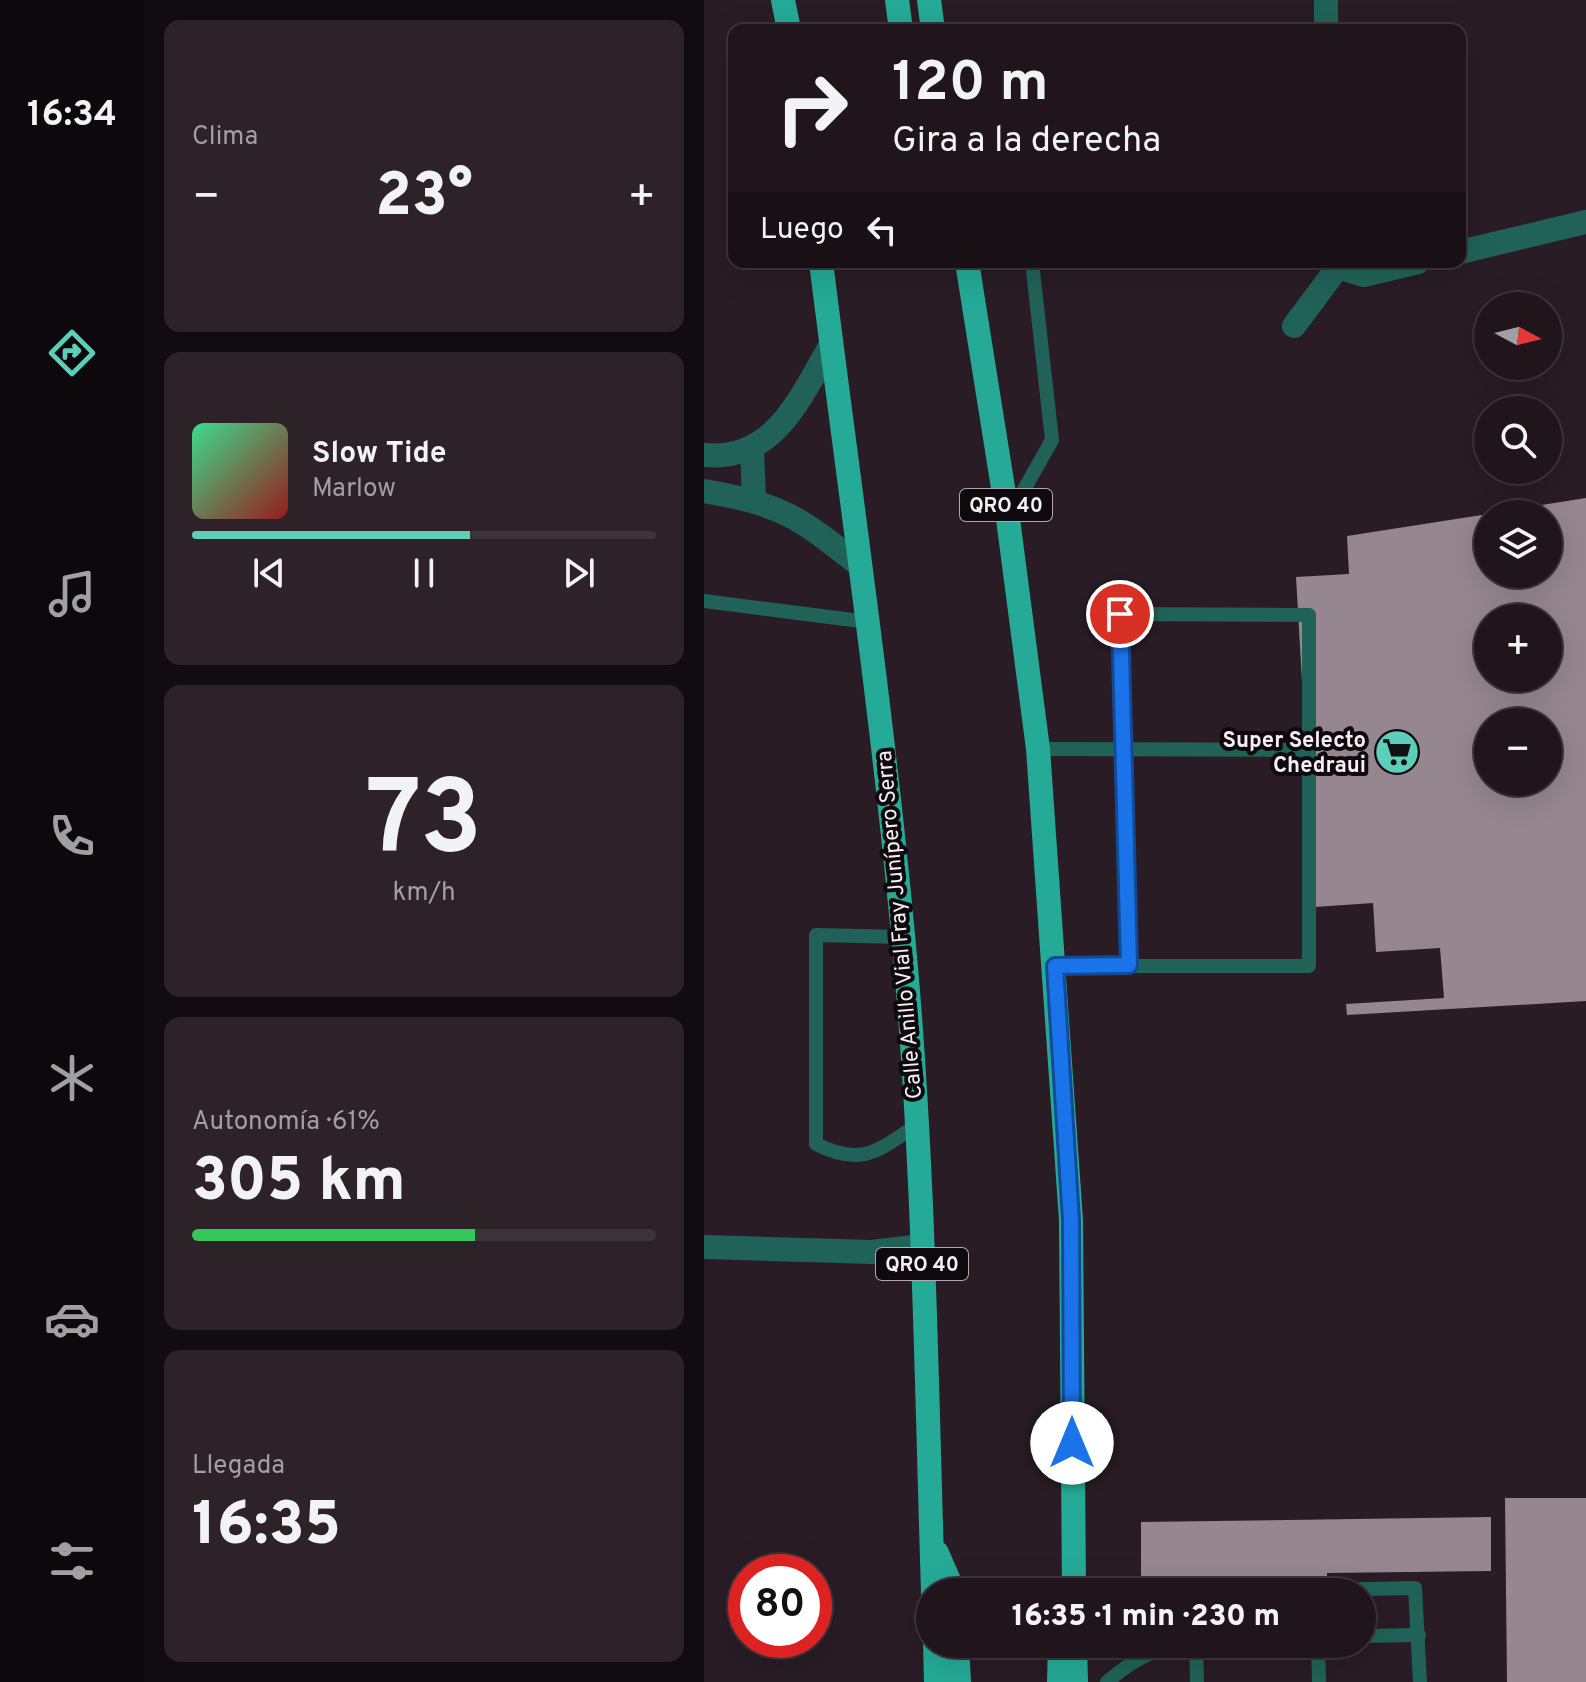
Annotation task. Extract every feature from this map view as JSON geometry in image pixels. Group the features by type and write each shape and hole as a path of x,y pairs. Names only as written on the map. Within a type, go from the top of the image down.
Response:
{"highway":[{"path":"783,0 788,24"},
{"path":"798,24 800,0"},
{"path":"897,0 900,24"},
{"path":"929,0 932,24"},
{"name":"Calle Anillo Vial Fray Junípero Serra","path":"822,268 868,622 903,937 921,1246 933,1578"},
{"name":"QRO 40","path":"968,268 1008,519 1038,749 1071,1220 1073,1578"},
{"path":"1068,1578 1072,1539"},
{"path":"932,1540 948,1578"},
{"path":"935,1658 936,1682"},
{"path":"958,1658 959,1682"},
{"path":"1059,1682 1060,1658"},
{"path":"1075,1658 1076,1682"}],"street":[{"path":"1326,0 1326,24"},
{"path":"1466,251 1586,222"},
{"path":"1294,326 1335,268"},
{"path":"1345,268 1364,275 1393,268"},
{"path":"704,455 721,457 752,449 775,433 788,418 831,345"},
{"path":"752,449 754,499"},
{"path":"704,491 754,499 790,513 859,565"},
{"path":"704,1238 733,1246"},
{"path":"704,1247 872,1252 921,1246"}],"lane":[{"path":"1008,519 1052,440 1033,268"},
{"path":"704,601 868,622"},
{"path":"1055,966 1309,966 1309,615 1120,614 1129,965"},
{"path":"1038,749 1308,750"},
{"path":"903,937 816,935 816,1144 833,1152 855,1156 874,1154 915,1126"},
{"path":"1376,1589 1415,1588 1420,1682"},
{"path":"1376,1636 1419,1635"},
{"path":"1107,1682 1138,1658"},
{"path":"1196,1658 1197,1682"},
{"path":"1318,1658 1319,1682"}],"building":[{"name":"Super Selecto Chedraui","path":"1586,498 1586,1001 1347,1015 1346,1004 1444,998 1440,948 1376,952 1373,903 1315,907 1296,577 1349,574 1347,536 1474,516 1474,588 1562,588 1562,502"},
{"path":"1505,1498 1586,1498 1586,1682 1507,1682"},
{"path":"1491,1517 1491,1571 1327,1573 1327,1578 1141,1578 1141,1522"}],"place":[{"name":"Super Selecto Chedraui","path":"1397,752"}],"route":[{"path":"1072,1443 1071,1220 1055,966 1129,965 1120,614"}]}
